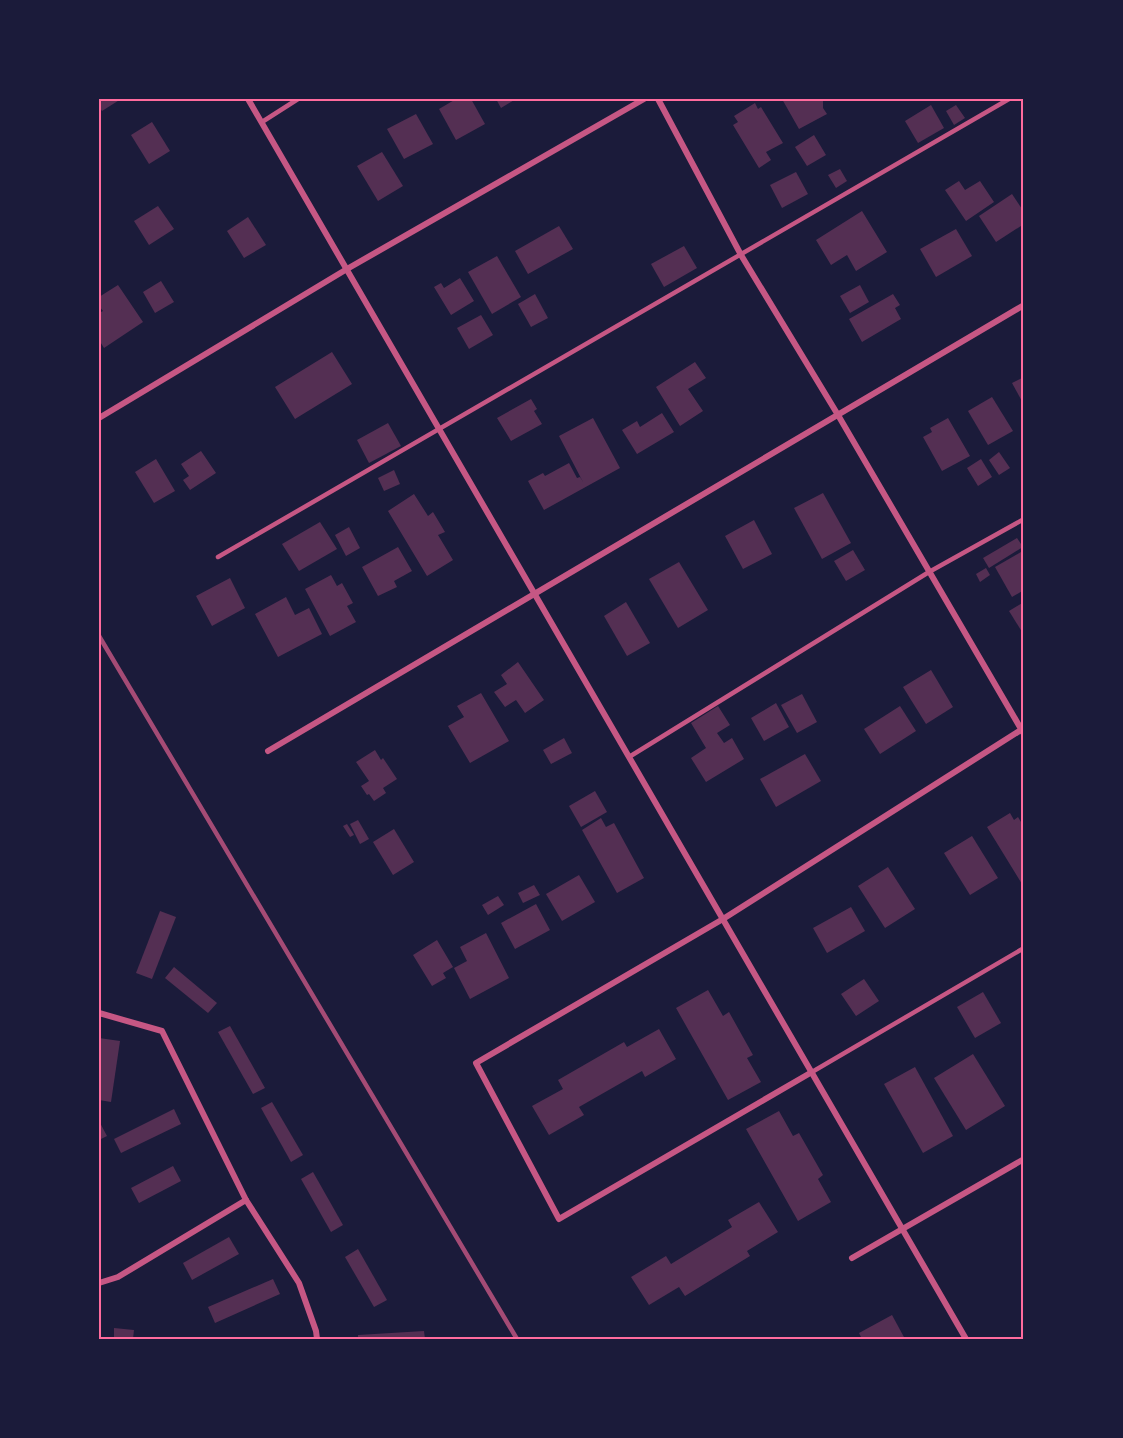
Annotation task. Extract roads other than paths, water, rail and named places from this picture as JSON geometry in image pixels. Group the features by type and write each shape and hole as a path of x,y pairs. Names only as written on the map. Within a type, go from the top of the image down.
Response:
{"street":[{"path":"248,99 966,1339"},
{"path":"99,418 347,269 644,99"},
{"path":"658,99 741,255 1023,730 723,919 476,1063 559,1219 812,1072"},
{"path":"268,751 1024,305"},
{"path":"99,1013 162,1030 246,1200 299,1283 317,1339"},
{"path":"852,1258 1024,1159"},
{"path":"99,1283 118,1276 246,1200"}],"lane":[{"path":"262,123 298,99"},
{"path":"218,557 1009,99"},
{"path":"629,757 929,572 1024,519"},
{"path":"812,1072 1024,948"}],"railway":[{"path":"99,636 517,1339"}]}
